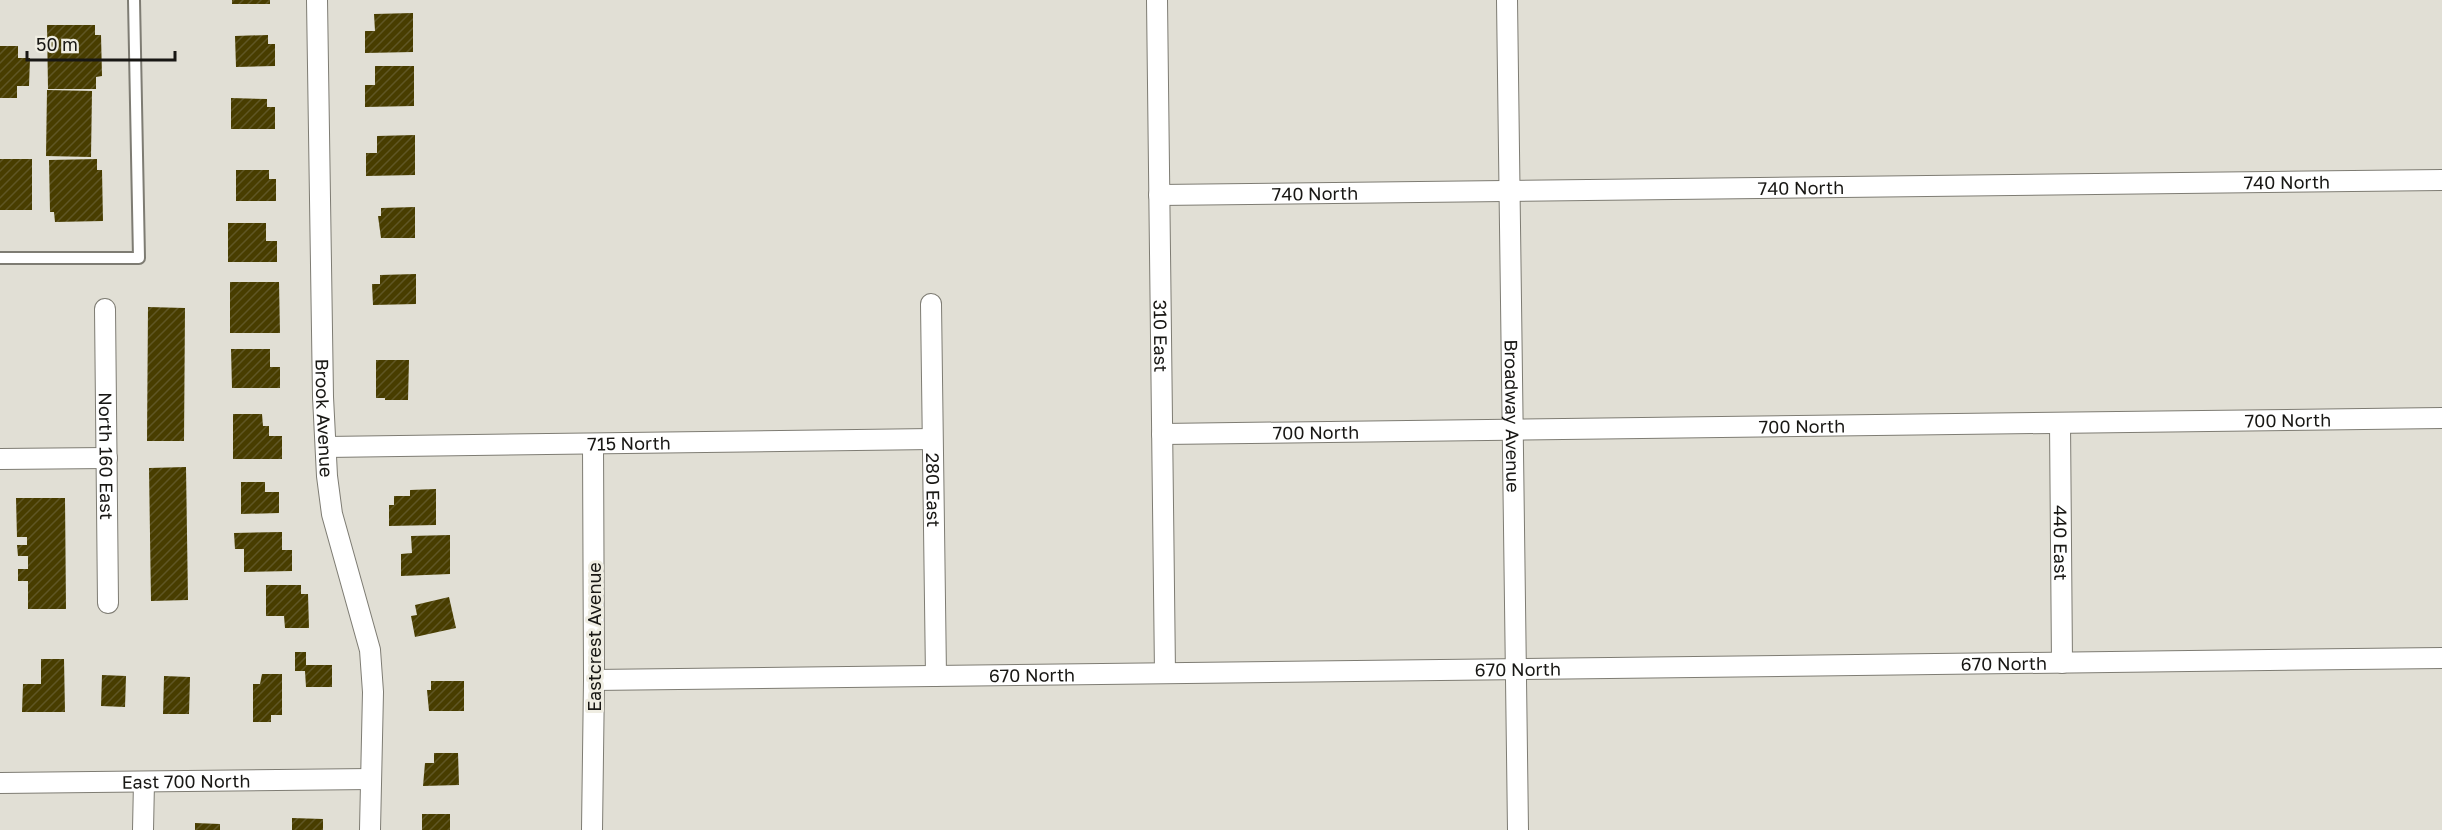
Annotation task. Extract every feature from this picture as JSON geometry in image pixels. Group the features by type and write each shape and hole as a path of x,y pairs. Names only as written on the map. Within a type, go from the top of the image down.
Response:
{"street":[{"name":"Brook Avenue","path":"317,0 329,498 370,650 373,692 370,830"},
{"name":"310 East","path":"1157,0 1166,674"},
{"name":"Broadway Avenue","path":"1507,0 1518,830"},
{"name":"740 North","path":"1159,195 2442,180"},
{"name":"280 East","path":"931,304 936,676"},
{"name":"North 160 East","path":"105,309 108,603"},
{"name":"700 North","path":"1162,434 2442,418"},
{"name":"440 East","path":"2060,423 2062,663"},
{"name":"715 North","path":"326,447 932,439"},
{"name":"Eastcrest Avenue","path":"592,830 593,444"},
{"path":"0,459 107,458"},
{"name":"670 North","path":"594,680 2442,658"},
{"name":"East 700 North","path":"0,783 371,779"},
{"path":"143,830 144,782"}],"lane":[{"path":"0,258 139,258 134,0"}],"building":[{"path":"232,0 270,0 270,4 232,4"},
{"path":"413,13 413,52 365,53 365,31 375,31 374,14"},
{"path":"47,25 95,25 95,35 101,35 102,76 96,77 96,89 48,89"},
{"path":"268,35 268,44 275,44 275,66 236,67 235,36"},
{"path":"0,46 18,46 18,58 30,58 29,86 17,86 17,98 0,98"},
{"path":"375,66 414,66 414,106 365,107 365,85 375,85"},
{"path":"47,90 92,91 91,157 46,156"},
{"path":"231,98 267,99 267,107 275,107 275,129 231,129"},
{"path":"415,135 415,175 366,176 366,153 377,153 377,136"},
{"path":"0,159 32,159 32,210 0,210"},
{"path":"97,159 97,170 102,170 103,221 55,222 54,212 50,212 49,160"},
{"path":"236,170 269,170 269,179 276,179 276,201 236,201"},
{"path":"415,207 415,238 381,238 378,216 381,216 381,208"},
{"path":"228,223 266,223 266,241 277,241 277,262 228,262"},
{"path":"416,274 416,304 373,305 372,284 380,284 380,275"},
{"path":"230,282 279,282 280,333 230,333"},
{"path":"148,307 185,308 184,441 147,441"},
{"path":"231,349 270,349 270,367 280,367 280,388 232,388"},
{"path":"376,360 409,360 408,400 376,398"},
{"path":"233,414 262,414 263,426 269,426 269,436 282,436 282,459 233,459"},
{"path":"186,467 188,600 151,601 149,468"},
{"path":"241,482 265,482 265,492 279,492 279,513 241,514"},
{"path":"436,489 436,525 389,526 389,505 394,505 394,496 410,496 410,490"},
{"path":"16,498 65,498 66,609 28,609 28,581 18,581 18,569 28,569 28,556 18,556 17,545 27,545 27,537 17,537"},
{"path":"282,532 282,550 292,550 292,571 244,572 244,549 235,549 234,533"},
{"path":"450,535 450,574 401,576 401,554 412,553 411,536"},
{"path":"266,585 301,585 301,594 308,594 309,628 285,628 284,616 266,616"},
{"path":"449,597 456,628 415,637 411,616 417,615 415,605"},
{"path":"295,652 306,652 306,665 332,665 332,687 306,687 305,671 295,671"},
{"path":"41,659 64,659 65,712 22,712 23,684 41,684"},
{"path":"262,674 282,674 282,715 271,715 271,722 253,722 253,684 260,684"},
{"path":"102,675 126,676 125,707 101,706"},
{"path":"164,676 190,677 189,714 163,714"},
{"path":"431,681 464,681 464,711 429,711 427,690 431,690"},
{"path":"434,753 458,753 459,785 423,786 425,763 434,763"},
{"path":"422,814 450,814 450,830 422,830"},
{"path":"292,818 323,819 323,830 292,830"},
{"path":"195,823 220,824 220,830 195,830"}]}
